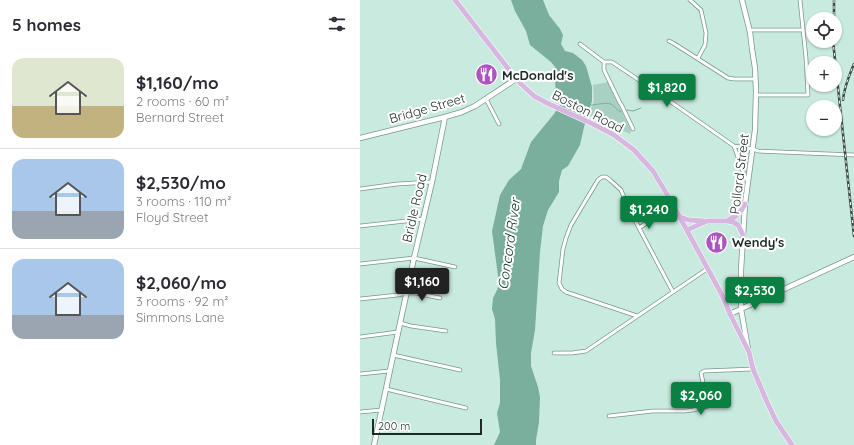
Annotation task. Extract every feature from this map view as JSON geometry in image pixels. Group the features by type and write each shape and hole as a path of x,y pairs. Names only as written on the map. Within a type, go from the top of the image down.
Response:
{"main road":[{"name":"Boston Road","path":"455,0 516,79 534,96 614,135 645,161 661,182 722,295 749,352 753,369 767,402 776,421 792,445"},
{"name":"Pollard Street","path":"742,0 749,30 755,68 756,95 756,118 745,204 741,270 745,299 741,309 749,352"},
{"name":"Bridge Street","path":"360,138 462,112 486,99 516,79"},
{"name":"Bridle Road","path":"374,445 445,117"},
{"path":"727,221 739,215 745,204"},
{"path":"680,217 689,220 733,222 738,226 744,235"},
{"path":"687,230 707,221"},
{"path":"730,314 854,257"},
{"path":"745,299 754,302"}],"street":[{"path":"690,0 700,10 706,34 705,46 698,58"},
{"path":"756,95 808,94 800,0"},
{"path":"749,30 802,30"},
{"path":"668,42 674,43 728,78 755,79"},
{"path":"580,44 604,62 612,62 734,146 758,151 854,155"},
{"path":"604,62 604,70 633,129"},
{"path":"486,99 499,124"},
{"path":"734,146 745,177 748,181"},
{"path":"637,316 566,292 562,289 559,283 563,249 567,232 598,180 602,177 606,177 621,190 629,210 672,292"},
{"path":"360,189 398,184 432,182"},
{"path":"639,228 674,206"},
{"path":"360,226 424,219"},
{"path":"360,264 414,258 455,267"},
{"path":"554,352 572,353 586,351 707,269"},
{"path":"360,299 406,293 415,293 440,298"},
{"path":"400,323 446,331"},
{"path":"360,337 398,332"},
{"path":"393,355 460,370"},
{"path":"609,416 653,411 685,411 708,406 701,374 702,372 753,369"},
{"path":"360,374 389,371"},
{"path":"386,388 466,408"},
{"path":"360,412 382,410"}],"shaded area":[{"path":"608,82 631,131 630,134 589,115 594,101 593,85"}],"water":[{"name":"Concord River","path":"511,0 543,0 549,15 563,35 561,44 565,51 573,53 582,60 586,66 592,87 592,101 580,145 568,166 562,170 559,181 559,192 548,210 543,226 535,330 531,353 531,366 540,397 536,445 494,445 500,432 497,413 500,403 500,380 495,319 492,309 493,298 499,283 492,231 500,195 509,180 521,169 531,142 561,103 556,94 555,67 530,45 526,31"}],"waterway":[{"path":"591,105 609,103 621,112"},
{"path":"627,110 633,111 641,108"}],"railway":[{"path":"834,0 834,12"},
{"path":"834,48 854,236"},
{"path":"843,100 846,86 854,64"}],"place":[{"name":"McDonald's","path":"487,75"},
{"name":"Wendy's","path":"717,242"}]}
